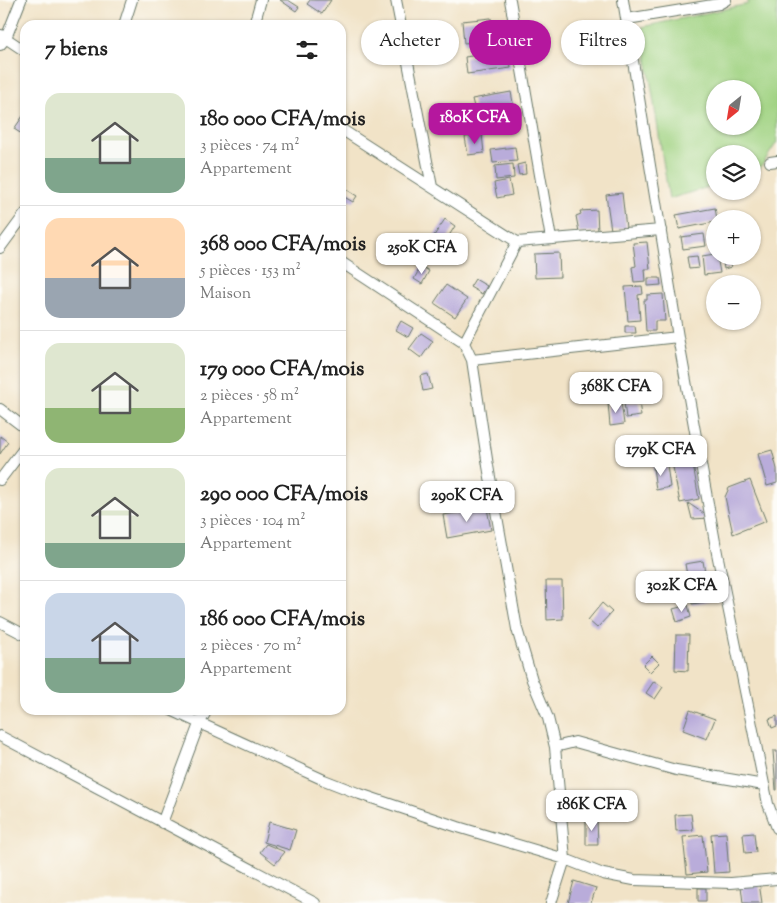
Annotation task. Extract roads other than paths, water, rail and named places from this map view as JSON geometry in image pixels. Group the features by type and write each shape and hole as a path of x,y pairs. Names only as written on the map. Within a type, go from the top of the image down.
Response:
{"street":[{"path":"20,48 2,39 21,0"},
{"path":"126,20 132,0"},
{"path":"255,20 261,0"},
{"path":"396,0 432,187"},
{"path":"510,0 551,239"},
{"path":"623,0 678,337 717,553 768,804 777,828"},
{"path":"627,19 719,4 726,0"},
{"path":"346,132 517,242 661,230"},
{"path":"0,248 20,221"},
{"path":"464,343 517,242"},
{"path":"346,265 464,343 472,360 488,466 517,630 532,680 548,718 555,747 565,858 551,903"},
{"path":"472,360 678,337"},
{"path":"0,409 20,424"},
{"path":"0,480 20,454"},
{"path":"0,622 20,632"},
{"path":"181,715 324,780 360,794 458,827 565,858 603,874 634,880 731,883 777,879"},
{"path":"162,823 199,724 204,715"},
{"path":"0,736 315,903"},
{"path":"555,747 575,742 676,770 764,785"}]}
